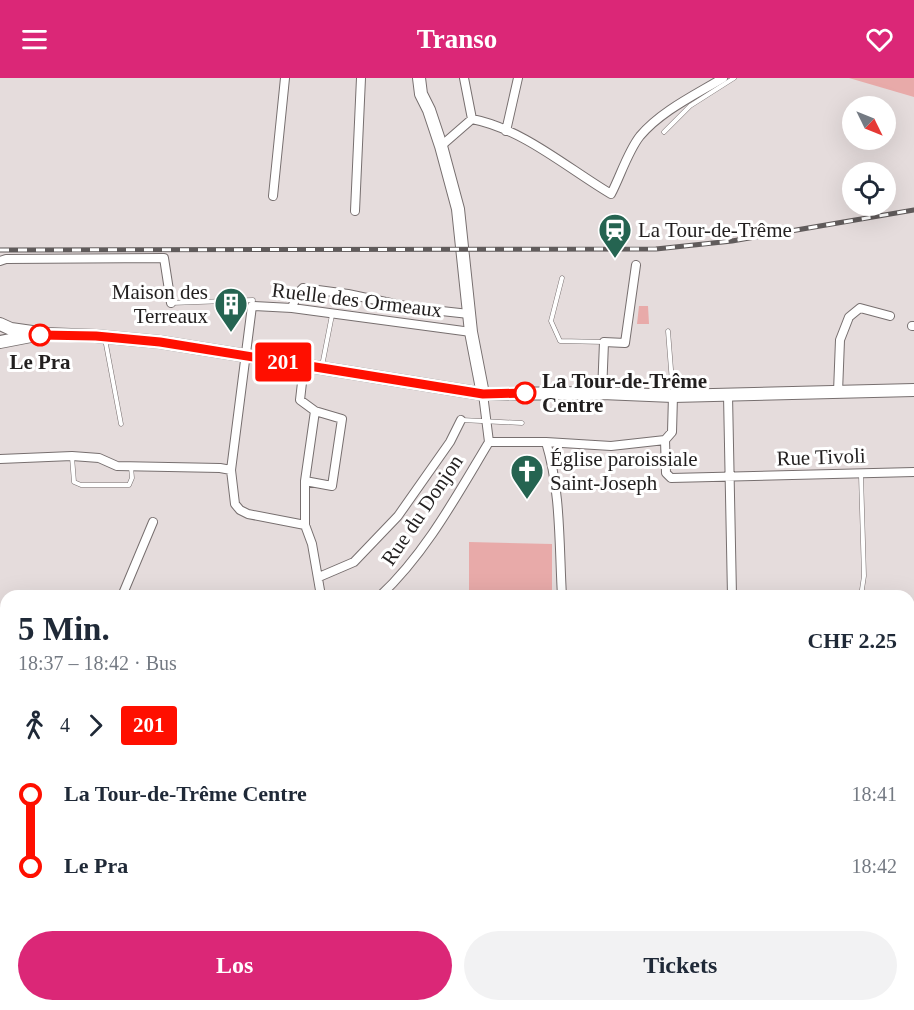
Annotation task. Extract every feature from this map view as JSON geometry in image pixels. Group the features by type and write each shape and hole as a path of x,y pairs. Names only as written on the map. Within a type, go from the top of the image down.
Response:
{"main road":[{"path":"419,78 458,209 471,332 483,394"},
{"path":"0,324 11,329 46,333 160,342 483,394 602,393 673,396 914,390"},
{"path":"0,342 46,333"}],"street":[{"path":"273,196 285,78"},
{"path":"355,211 361,78"},
{"path":"464,78 472,119"},
{"path":"506,131 518,78"},
{"path":"472,119 489,122 534,145 611,194 638,138 660,118 723,78"},
{"path":"441,146 472,119"},
{"path":"0,261 9,259 164,258 171,303"},
{"path":"602,393 604,342 625,343 636,265"},
{"path":"292,308 297,294 303,288 348,294 414,308 469,314"},
{"name":"Ruelle des Ormeaux","path":"305,525 248,514 235,504 231,470 252,306 292,308 471,332"},
{"path":"838,392 840,340 849,317 860,308 890,316"},
{"path":"304,365 300,400 315,411 342,419 332,486 305,481"},
{"path":"483,394 489,442 546,442 612,446 665,440 672,432 673,396"},
{"path":"728,394 732,590"},
{"path":"315,411 305,481 305,525 320,590"},
{"path":"319,577 354,562 398,516 450,442 461,420"},
{"name":"Rue Tivoli","path":"665,440 666,473 669,477 914,472"},
{"name":"Rue du Donjon","path":"386,590 427,541 489,442"},
{"path":"546,442 552,461 557,496 562,590"},
{"path":"0,459 72,456 99,458 117,466 231,470"},
{"path":"125,590 153,522"}],"lane":[{"path":"663,132 690,106 734,78"},
{"path":"562,278 551,321 560,341 604,342"},
{"path":"171,303 253,300 252,306"},
{"path":"322,368 332,314"},
{"path":"668,331 673,396"},
{"path":"105,337 121,424"},
{"path":"461,420 522,423"},
{"path":"72,456 74,482 81,485 129,485 132,478 131,467"},
{"path":"861,474 864,576 862,590"}],"shaded area":[{"path":"849,78 914,78 914,97"},
{"path":"639,306 648,306 649,324 637,324"},
{"path":"469,542 552,544 552,590 469,590"}],"railway":[{"path":"0,250 656,249 732,241 914,210"}],"bus line":[{"name":"201","path":"40,335 46,333 160,342 483,394 525,393"}],"place":[{"name":"La Tour-de-Trême","path":"615,259"},
{"name":"Maison des Terreaux","path":"231,333"},
{"name":"Le Pra","path":"40,335"},
{"name":"La Tour-de-Trême Centre","path":"525,393"},
{"name":"Église paroissiale Saint-Joseph","path":"527,500"}]}
